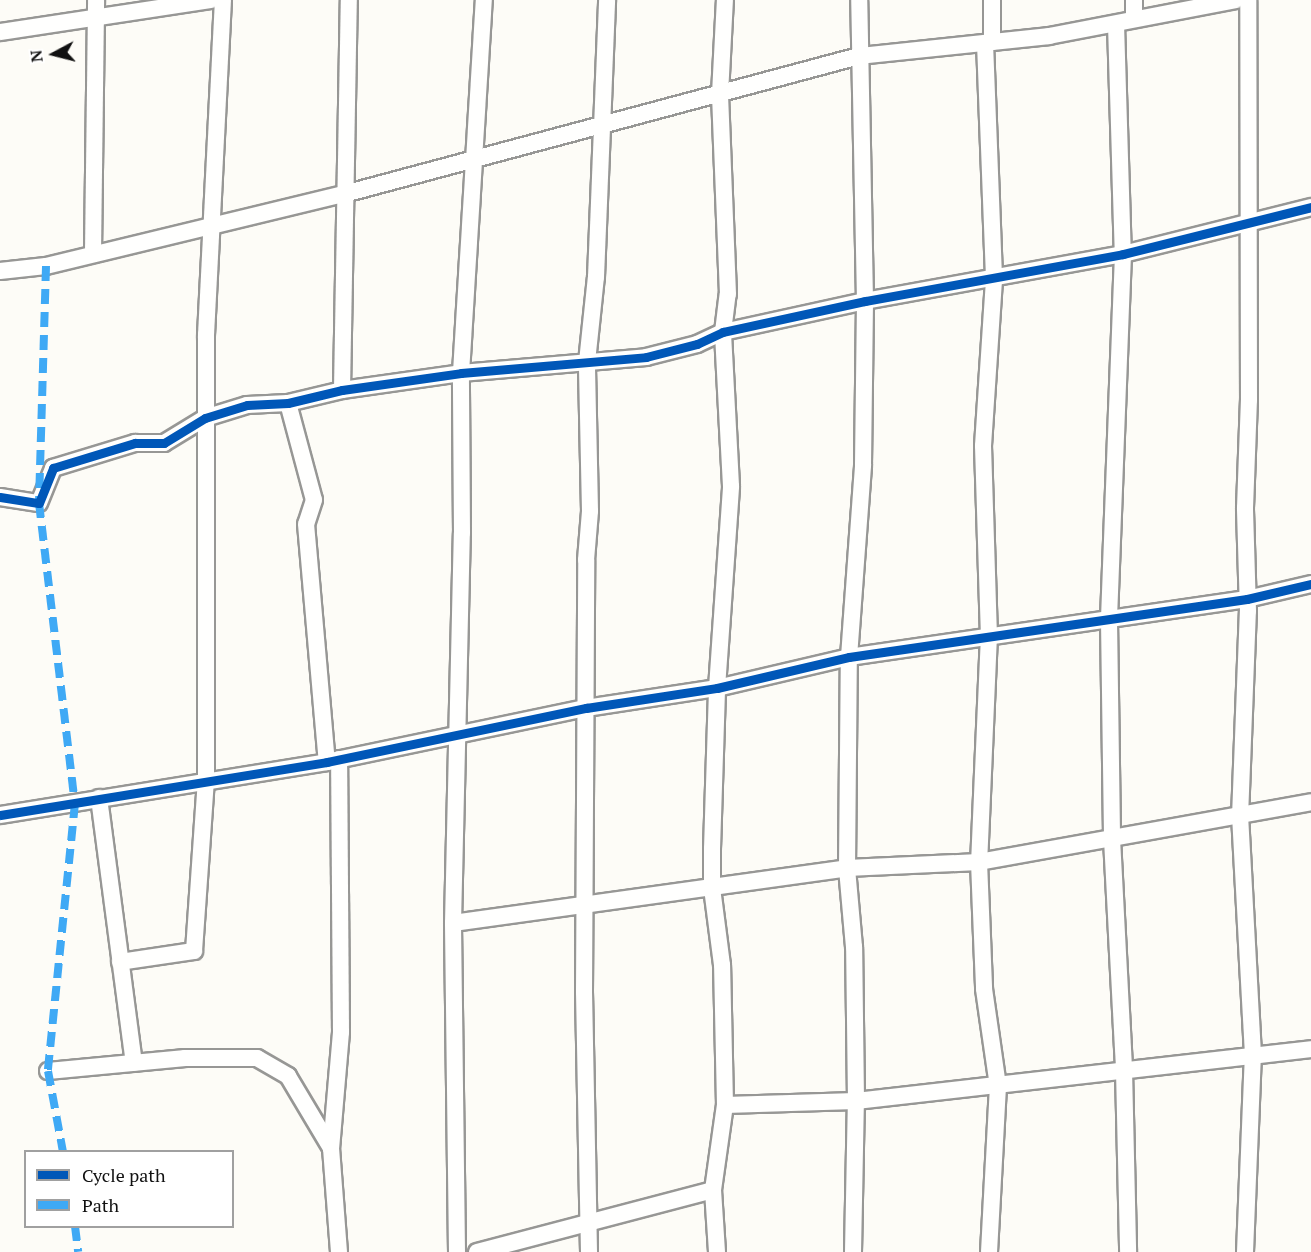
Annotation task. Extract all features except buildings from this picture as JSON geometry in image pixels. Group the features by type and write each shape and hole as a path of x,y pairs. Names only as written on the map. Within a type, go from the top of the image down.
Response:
{"street":[{"path":"0,32 95,8 211,0"},
{"path":"120,962 194,951 206,781 205,418 223,0"},
{"path":"342,390 349,0"},
{"path":"457,1252 453,923 461,373 484,0"},
{"path":"589,1252 584,992 587,905 586,560 590,512 587,362 596,277 607,0"},
{"path":"717,1252 713,1190 725,1105 722,965 712,888 717,688 731,486 723,332 728,294 720,94 726,0"},
{"path":"853,1252 856,1101 854,946 847,868 849,657 863,465 865,301 859,0"},
{"path":"989,1252 998,1086 984,989 979,862 989,635 983,446 994,280 989,43 992,0"},
{"path":"1134,0 1134,19"},
{"path":"0,271 46,266 344,194 601,127 859,56 989,43 1116,24 1236,0"},
{"path":"1245,1252 1252,1055 1240,817 1247,599 1250,221 1248,0"},
{"path":"93,253 95,8"},
{"path":"1116,24 1123,254 1109,620 1112,839 1124,1070 1128,1252"},
{"path":"0,497 39,503 53,468 135,443 164,443 205,418 247,405 288,402 342,390 461,373 646,357 723,332 865,301 994,280 1123,254 1311,207"},
{"path":"288,402 314,500 306,525 333,760 341,1032 331,1149 339,1252"},
{"path":"0,815 333,760 586,708 717,688 849,657 1247,599 1311,584"},
{"path":"99,798 134,1063"},
{"path":"453,923 847,868 979,862 1240,817 1311,802"},
{"path":"725,1105 856,1101 1311,1049"},
{"path":"48,1071 134,1063 257,1058 288,1076 331,1149"},
{"path":"477,1252 713,1190"}],"marked path":[{"path":"46,266 39,503 75,803 48,1071 63,1150"},
{"path":"75,1228 78,1252"}],"cycle path":[{"path":"0,497 39,503 53,468 135,443 164,443 205,418 247,405 288,403 342,390 461,373 646,357 697,344 723,332 865,301 1123,254 1311,207"},
{"path":"0,815 327,762 586,708 717,688 849,657 1247,599 1311,584"}]}
